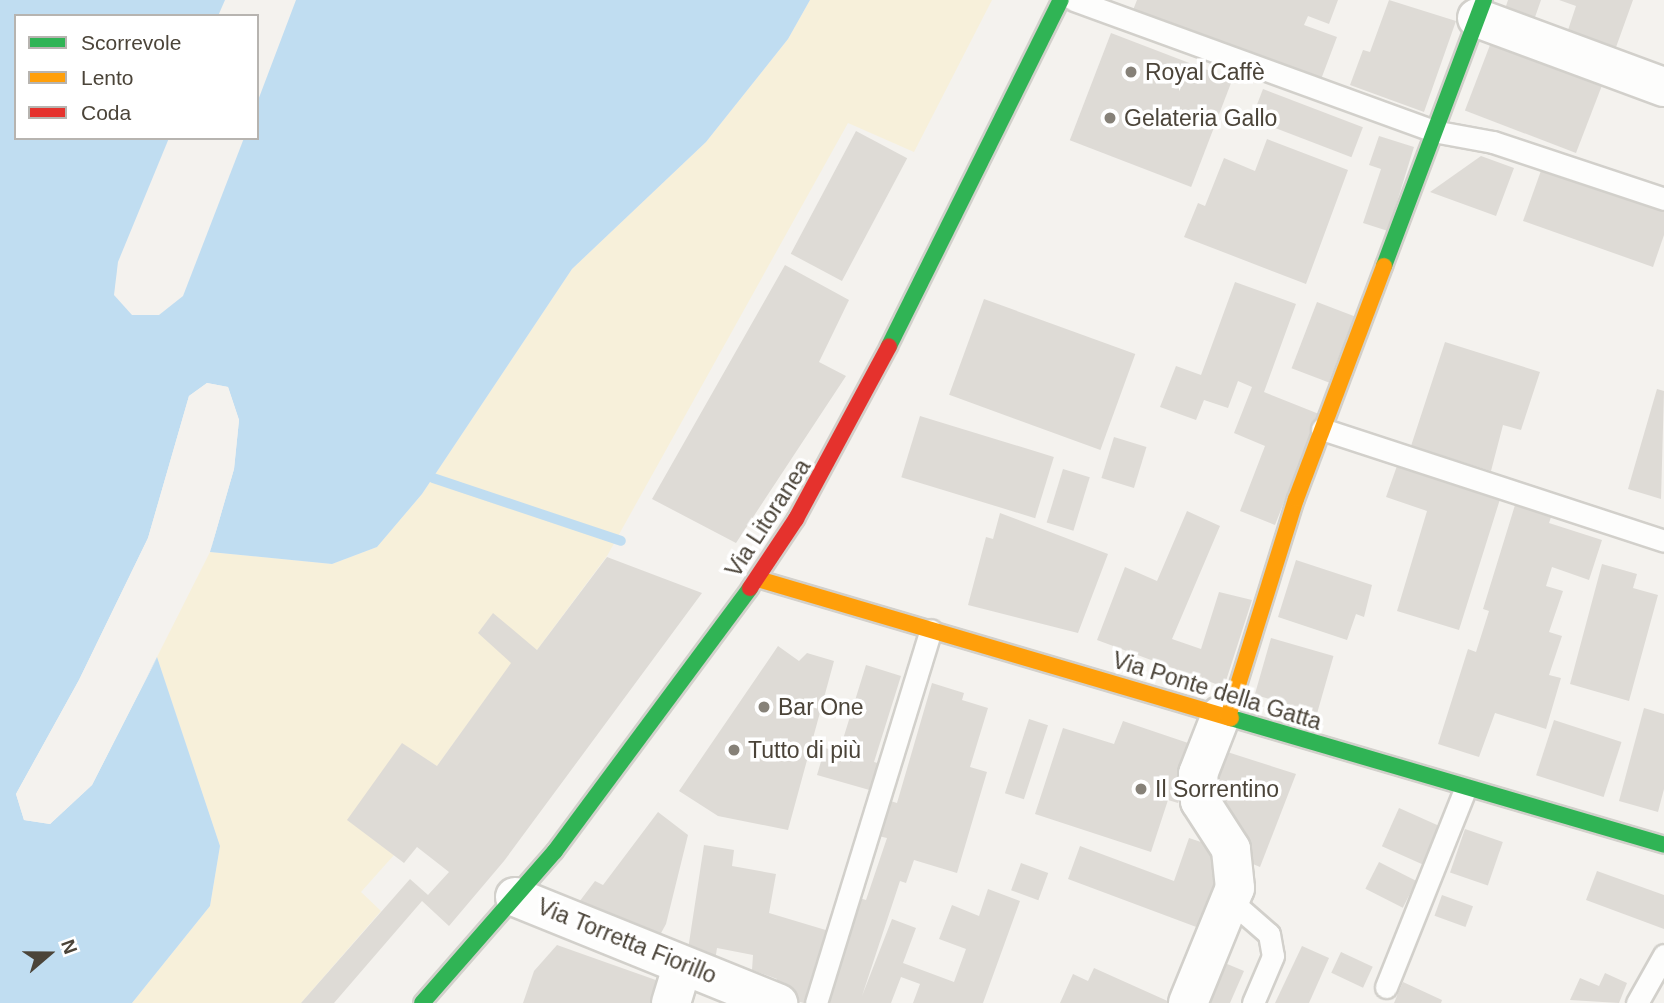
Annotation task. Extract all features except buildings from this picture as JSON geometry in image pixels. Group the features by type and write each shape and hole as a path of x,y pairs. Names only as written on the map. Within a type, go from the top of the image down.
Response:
{"street":[{"name":"Via Litoranea","path":"422,1003 515,897 649,729 758,579 829,466 940,251 1061,0"},
{"path":"1188,1003 1231,901 1236,871 1231,849 1200,801 1198,774 1224,716 1322,429 1480,9 1664,87"},
{"name":"Via Ponte della Gatta","path":"758,579 1465,789 1664,845"},
{"name":"Via Torretta Fiorillo","path":"515,897 778,1003"},
{"path":"671,1003 682,965"}],"lane":[{"path":"1074,0 1433,131 1493,142 1664,199"},
{"path":"1322,429 1664,541"},
{"path":"816,1003 931,630"},
{"path":"1386,987 1465,789"},
{"path":"1231,901 1269,934 1273,956 1253,1003"},
{"path":"1637,1003 1664,955"}],"sand":[{"path":"810,0 992,0 914,152 848,123 607,556 537,650 527,642 437,766 402,744 348,820 394,855 361,892 381,911 301,1003 132,1003 210,906 220,846 157,657 210,552 332,564 377,547 422,494 572,269 706,142 788,39"}],"water":[{"path":"0,0 810,0 788,39 706,142 572,269 422,494 377,547 332,564 210,552 234,469 239,420 228,387 207,383 189,396 148,538 79,680 16,794 24,820 50,824 92,785 157,657 220,846 210,906 132,1003 0,1003"}],"pier":[{"path":"225,0 296,0 259,98 259,14 219,14"},
{"path":"168,140 243,140 183,296 159,315 132,315 114,295 118,262"},
{"path":"207,383 228,387 239,420 234,469 210,552 231,469 235,421 225,390 208,387 192,398 152,539 82,682 19,795 26,817 49,820 89,783 159,654 92,785 50,824 24,820 16,794 79,680 148,538 189,396"}],"waterway":[{"path":"433,478 621,541"}],"traffic: fast":[{"path":"889,346 1061,0"},
{"path":"1384,266 1484,0"},
{"path":"422,1003 555,851 750,588"},
{"path":"1231,718 1664,845"}],"traffic: slow":[{"path":"1228,717 1296,499 1384,266"},
{"path":"758,579 1231,718"}],"traffic: jam":[{"path":"750,588 796,519 889,346"}],"place":[{"name":"Royal Caffè","path":"1131,72"},
{"name":"Gelateria Gallo","path":"1110,118"},
{"name":"Bar One","path":"764,707"},
{"name":"Tutto di più","path":"734,750"},
{"name":"Il Sorrentino","path":"1141,789"}]}
